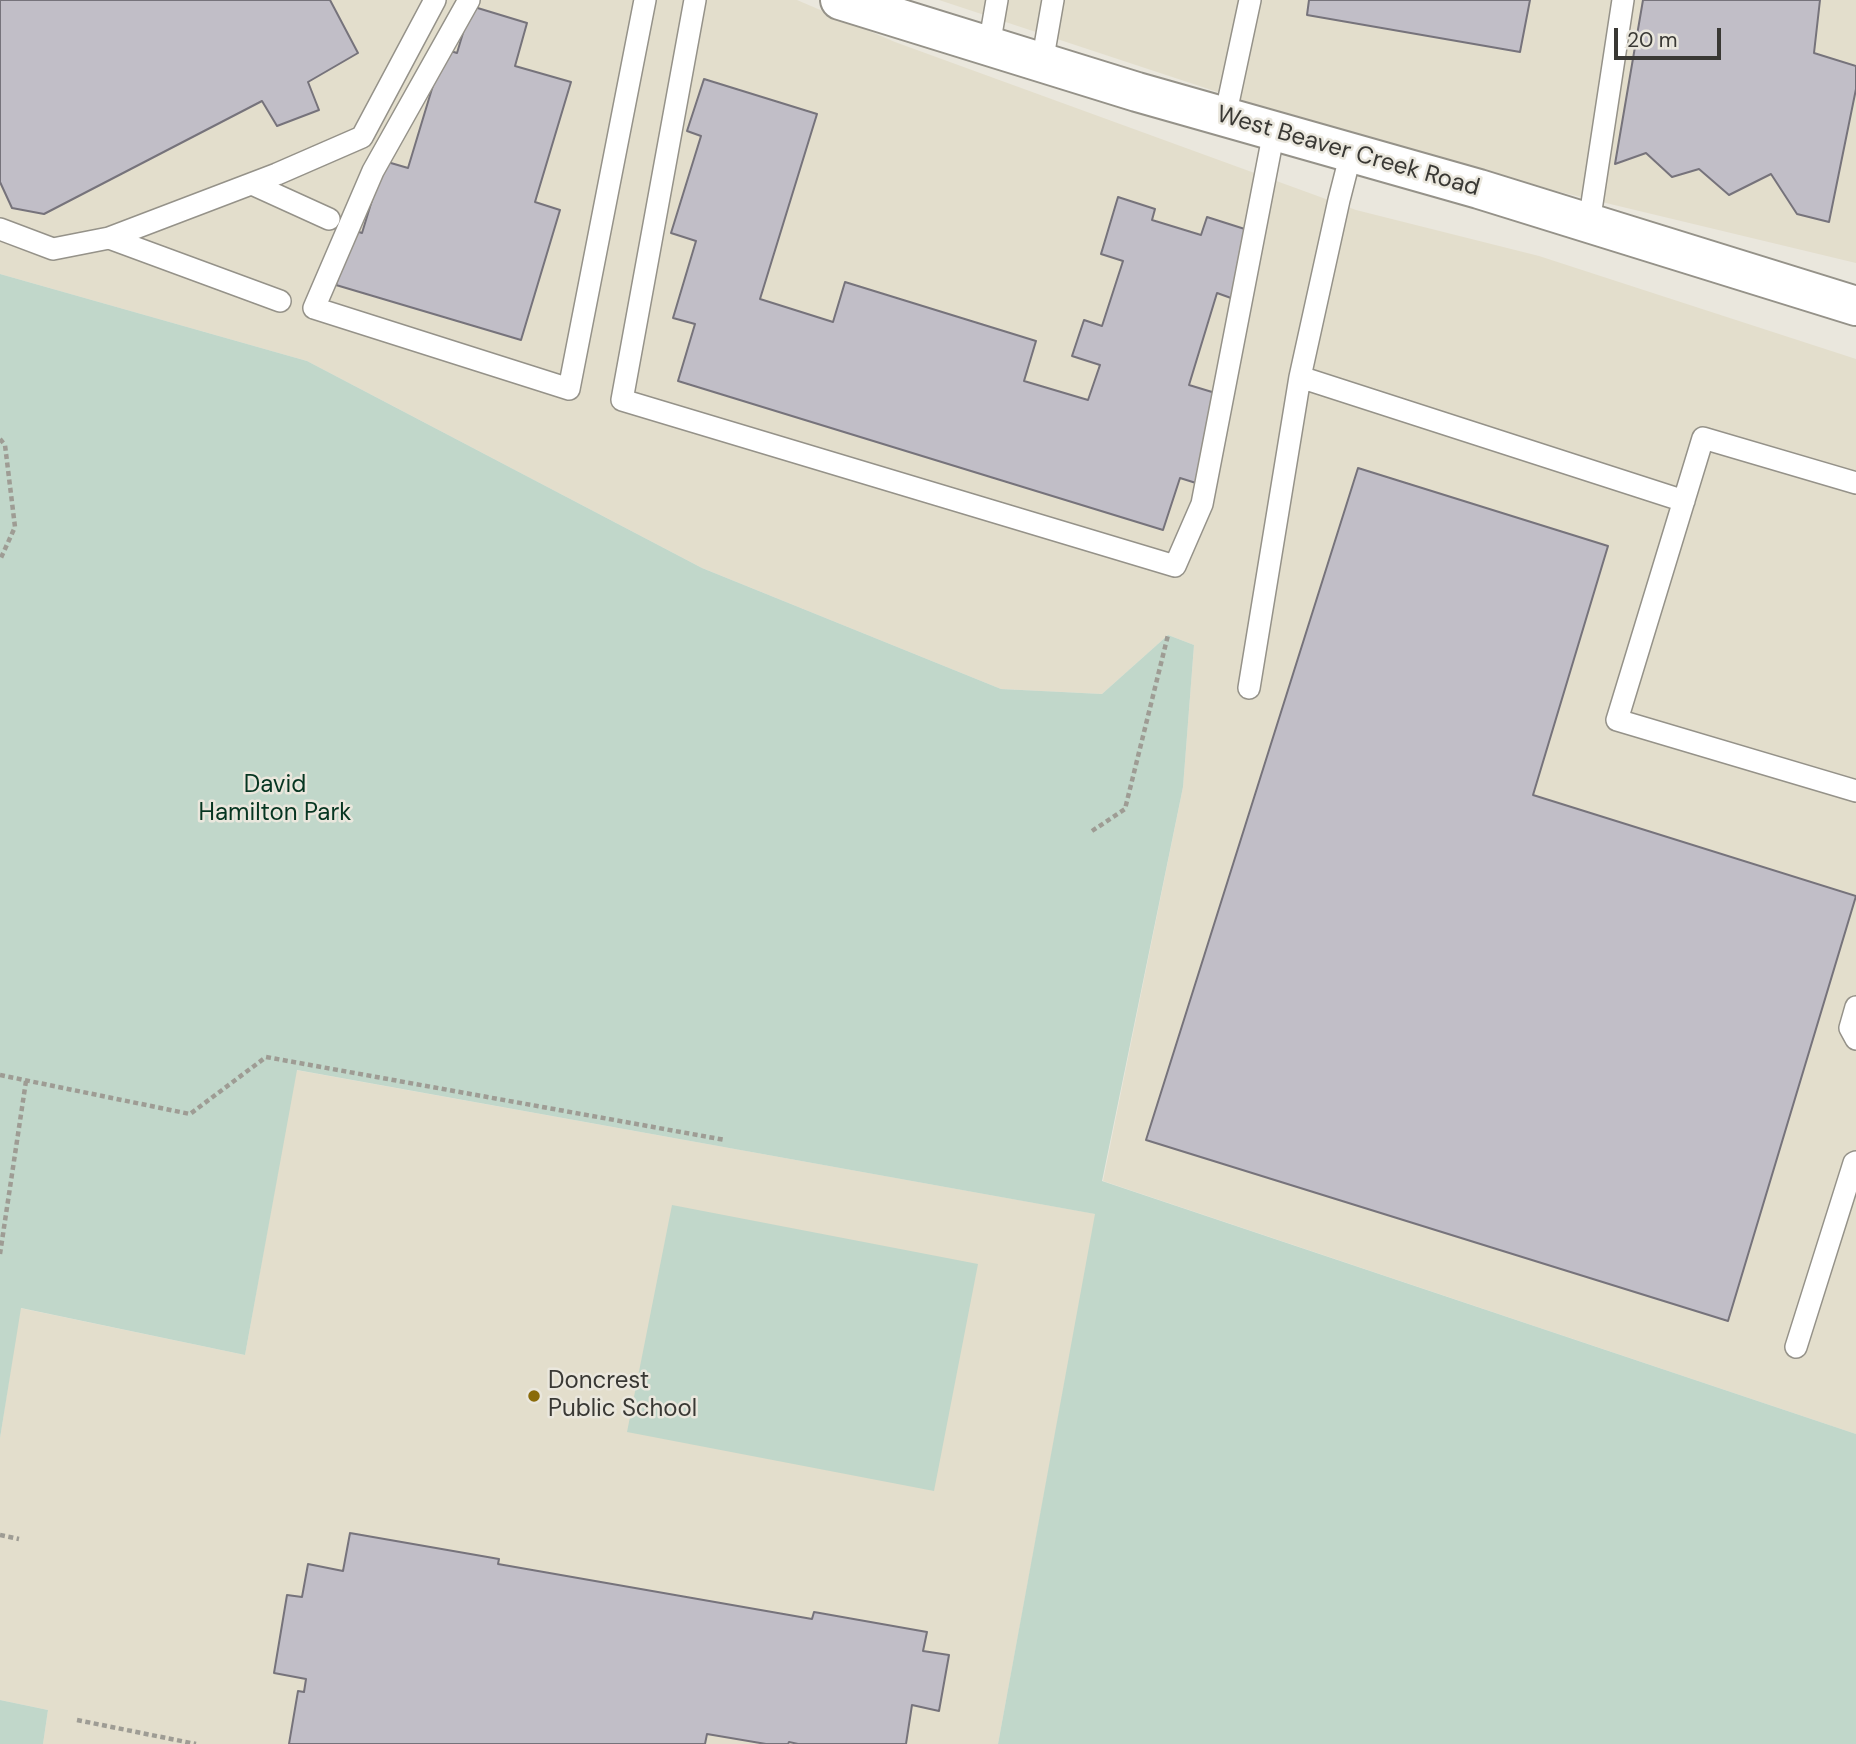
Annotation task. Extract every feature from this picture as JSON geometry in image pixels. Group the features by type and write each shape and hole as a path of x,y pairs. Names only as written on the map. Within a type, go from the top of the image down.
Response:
{"street":[{"name":"West Beaver Creek Road","path":"839,0 1042,63 1479,189 1856,306"}],"lane":[{"path":"0,229 53,249 109,238 252,184 362,137 435,0"},
{"path":"469,0 373,170 314,308 569,389 645,0"},
{"path":"695,0 622,400 1175,566 1202,504 1275,131"},
{"path":"989,46 997,0"},
{"path":"1042,63 1054,0"},
{"path":"1225,117 1250,0"},
{"path":"1589,223 1623,0"},
{"path":"1249,688 1300,377 1351,153"},
{"path":"252,184 329,219"},
{"path":"109,238 280,301"},
{"path":"1300,377 1684,501"},
{"path":"1856,483 1703,438 1617,720 1856,791"},
{"path":"1856,1007 1850,1028 1856,1039"},
{"path":"1796,1347 1856,1162"}],"path":[{"path":"0,439 5,445 15,527 0,560"},
{"path":"1093,831 1125,808 1168,635"},
{"path":"0,1075 190,1114 265,1058 725,1140"},
{"path":"0,1254 26,1081"},
{"path":"0,1535 19,1539"},
{"path":"77,1720 196,1744"}],"shaded area":[{"path":"0,0 797,0 895,42 1356,210 1539,256 1856,359 1856,1434 1103,1181 1183,787 1194,645 1168,635 1102,694 1001,689 702,568 307,361 0,274"},
{"path":"939,0 1856,0 1856,263 1556,191 1260,106"},
{"name":"Doncrest Public School","path":"296,1070 1096,1214 998,1744 43,1744 48,1710 0,1700 0,1438 20,1308 245,1355"}],"green space":[{"name":"David Hamilton Park","path":"0,274 307,361 702,568 1001,689 1102,694 1168,635 1194,645 1183,787 1102,1181 1856,1434 1856,1744 998,1744 1095,1214 297,1070 245,1355 21,1308 0,1438"},
{"path":"672,1205 978,1264 934,1491 627,1432"},
{"path":"0,1700 48,1710 43,1744 0,1744"}],"building":[{"path":"0,0 330,0 358,53 308,82 319,110 277,126 262,101 44,214 12,208 0,182"},
{"path":"1309,0 1530,0 1520,52 1307,15"},
{"path":"1643,0 1820,0 1814,53 1856,66 1856,89 1829,222 1797,214 1771,174 1729,195 1699,169 1672,177 1646,153 1615,164"},
{"path":"471,6 527,23 515,66 571,82 535,202 560,210 521,340 336,285 353,230 362,233 384,161 408,168 444,49 457,53"},
{"path":"704,79 817,114 760,299 833,322 845,282 1036,341 1024,381 1088,400 1100,365 1072,356 1084,320 1102,326 1123,261 1101,254 1118,197 1155,209 1152,220 1201,235 1207,217 1251,231 1231,298 1217,293 1189,385 1222,395 1196,483 1180,478 1163,530 678,381 695,324 673,318 696,241 671,233 701,136 687,131"},
{"path":"1358,468 1608,546 1533,795 1856,896 1728,1321 1146,1140"},
{"path":"350,1533 499,1559 498,1564 812,1619 814,1612 927,1632 923,1651 949,1655 939,1711 912,1705 906,1744 766,1744 707,1734 705,1744 289,1744 298,1691 304,1692 306,1679 274,1673 287,1595 302,1597 308,1564 343,1571"}],"place":[{"name":"Doncrest Public School","path":"534,1396"}]}
